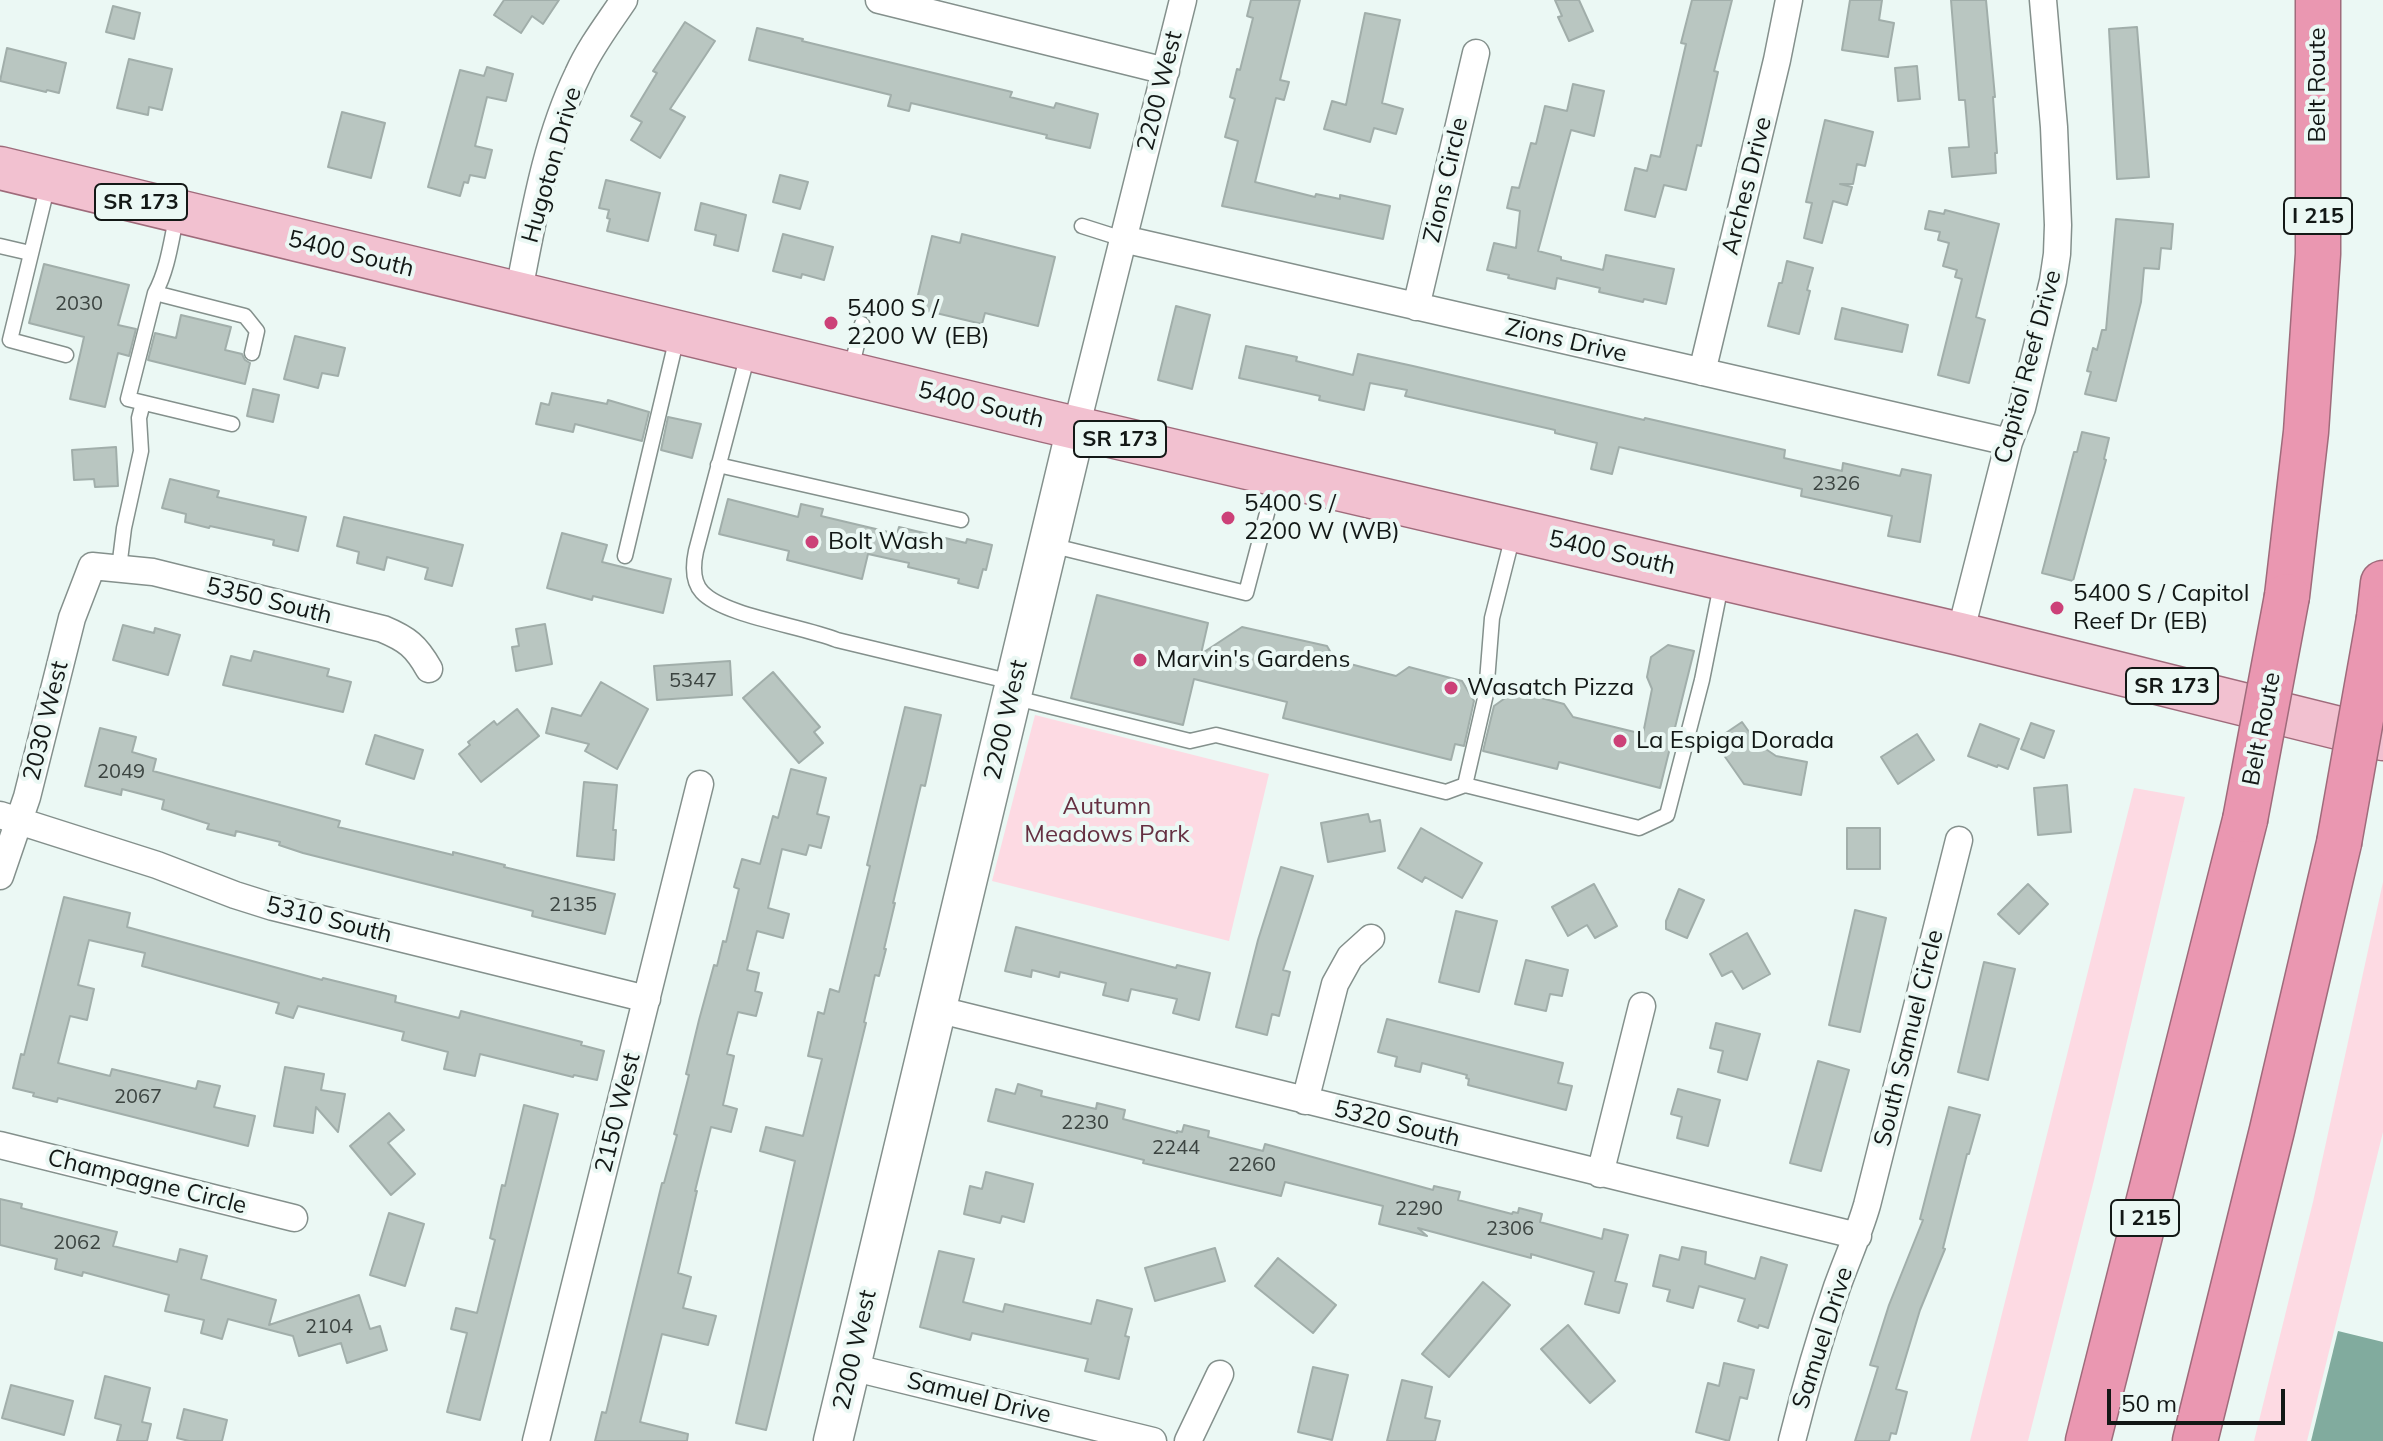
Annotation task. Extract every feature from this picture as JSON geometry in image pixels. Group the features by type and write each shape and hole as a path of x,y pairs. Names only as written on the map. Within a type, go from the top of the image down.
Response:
{"highway":[{"name":"Belt Route","path":"2088,1441 2245,820 2287,596 2306,432 2318,254 2318,0"},
{"path":"2195,1441 2339,843 2381,600"}],"main road":[{"name":"5400 South","path":"0,168 1076,428 1960,634 2383,739"}],"street":[{"name":"Hugoton Drive","path":"518,295 534,218 563,111 591,49 624,0"},
{"path":"879,0 1166,71"},
{"name":"2200 West","path":"833,1441 1047,545 1183,0"},
{"name":"Arches Drive","path":"1702,372 1789,0"},
{"name":"Capitol Reef Drive","path":"1960,634 2009,442 2022,408 2057,254 2054,127 2043,0"},
{"name":"Zions Circle","path":"1416,307 1476,53"},
{"name":"Zions Drive","path":"1123,239 2009,442"},
{"name":"5350 South","path":"92,566 153,572 383,629 411,644 419,651 429,669"},
{"name":"2030 West","path":"0,876 9,818 27,797 72,618 92,566"},
{"name":"2150 West","path":"536,1441 700,784"},
{"name":"5310 South","path":"9,818 143,860 260,903 647,999"},
{"name":"South Samuel Circle","path":"1858,1236 1959,840"},
{"path":"1305,1101 1335,984 1350,957 1371,938"},
{"path":"1600,1174 1642,1006"},
{"name":"5320 South","path":"936,1009 1858,1236"},
{"name":"Champagne Circle","path":"0,1145 294,1218"},
{"name":"Samuel Drive","path":"1792,1441 1805,1385 1838,1284 1858,1236"},
{"name":"Samuel Drive","path":"851,1367 1153,1441"},
{"path":"1188,1441 1220,1374"}],"lane":[{"path":"49,180 10,340 66,355"},
{"path":"177,211 162,280 155,293 128,399 232,424"},
{"path":"1082,226 1123,239"},
{"path":"0,246 30,253"},
{"path":"155,293 245,316 257,331 252,353"},
{"path":"850,374 862,324"},
{"path":"625,556 678,332"},
{"path":"749,350 693,564 702,592 713,601 740,612 1190,741 1216,735 1446,792 1465,785 1639,828 1667,815 1702,680 1722,579"},
{"path":"119,568 124,528 141,451 139,418 143,403"},
{"path":"718,465 961,520"},
{"path":"1047,545 1246,593 1277,475"},
{"path":"1465,785 1486,694 1492,618 1514,531"}],"green space":[{"name":"Autumn Meadows Park","path":"1035,715 1269,774 1229,941 992,881"},
{"path":"2134,788 2185,797 2094,1180 2028,1441 1970,1441"},
{"path":"2383,882 2383,1132 2307,1441 2254,1441 2313,1202"}],"shaded area":[{"path":"2338,1331 2383,1342 2383,1441 2311,1441"}],"building":[{"path":"504,0 559,0 543,24 532,16 521,33 494,15"},
{"path":"1251,0 1300,0 1280,80 1289,82 1284,100 1276,98 1255,182 1315,197 1316,194 1340,199 1340,195 1390,206 1383,239 1222,206 1238,141 1225,137 1235,99 1230,97 1253,18 1247,16"},
{"path":"1555,0 1579,0 1593,31 1569,41 1558,17 1562,16"},
{"path":"1692,0 1732,0 1714,71 1718,72 1701,146 1697,145 1686,190 1664,185 1655,217 1625,210 1635,168 1647,171 1651,155 1660,157 1686,44 1681,43"},
{"path":"1850,0 1882,0 1879,20 1894,23 1888,57 1842,50"},
{"path":"1951,0 1986,0 1995,97 1996,173 1952,177 1949,148 1969,147 1965,100 1959,100"},
{"path":"113,6 140,13 134,39 106,32"},
{"path":"1365,13 1400,20 1382,103 1403,109 1396,134 1374,128 1370,142 1324,129 1332,101 1346,105"},
{"path":"685,22 715,41 670,109 685,117 660,158 631,140 642,122 631,116 657,73 653,71"},
{"path":"2137,27 2149,177 2117,179 2109,29"},
{"path":"757,28 1012,92 1010,97 1054,108 1056,103 1098,114 1090,148 911,103 909,111 888,106 891,95 749,60"},
{"path":"7,48 66,63 59,93 0,81"},
{"path":"129,59 172,69 162,110 149,107 148,115 117,108"},
{"path":"1917,66 1920,99 1898,101 1895,68"},
{"path":"487,67 513,74 506,101 487,97 475,146 492,150 485,178 470,175 468,183 464,182 460,196 428,187 460,70 484,76"},
{"path":"1573,84 1604,91 1594,136 1571,130 1538,251 1603,270 1606,255 1674,269 1666,304 1599,292 1600,288 1557,278 1555,289 1487,270 1494,243 1516,248 1520,211 1507,208 1512,187 1519,188 1531,143 1536,144 1545,106 1567,111"},
{"path":"342,112 385,123 371,178 328,167"},
{"path":"1825,120 1873,132 1865,166 1857,164 1853,184 1840,184 1852,187 1847,205 1833,201 1822,243 1804,238 1812,203 1806,202"},
{"path":"780,175 808,182 800,209 773,202"},
{"path":"606,180 660,193 648,241 607,231 609,210 599,208"},
{"path":"701,203 746,215 738,251 714,245 716,235 695,230"},
{"path":"1945,210 1999,224 1976,317 1985,320 1969,383 1938,375 1962,279 1955,277 1957,270 1943,266 1949,243 1938,240 1940,232 1925,229 1929,211 1944,214"},
{"path":"2116,219 2173,224 2171,249 2161,248 2159,269 2144,268 2141,302 2116,401 2085,394 2093,348 2097,350 2102,330 2106,330"},
{"path":"783,234 833,247 824,280 773,271"},
{"path":"962,234 1055,257 1038,326 985,313 982,324 915,308 932,236 960,243"},
{"path":"1787,261 1813,268 1799,334 1768,326"},
{"path":"44,264 129,285 118,325 136,329 129,356 118,353 105,407 70,399 84,337 29,323"},
{"path":"1176,306 1210,315 1192,389 1158,380"},
{"path":"1842,308 1908,325 1902,352 1835,339"},
{"path":"181,315 231,327 225,350 242,354 250,363 245,384 148,360 155,333 176,338"},
{"path":"295,336 345,348 338,376 322,373 318,388 284,379"},
{"path":"1246,346 1297,357 1296,361 1353,375 1358,354 1785,450 1784,458 1842,471 1843,463 1900,476 1902,469 1931,475 1920,542 1888,536 1892,516 1801,496 1802,489 1619,447 1612,474 1591,469 1597,443 1555,433 1555,430 1405,396 1407,390 1370,383 1364,410 1319,400 1320,396 1239,378"},
{"path":"253,389 279,395 273,422 247,416"},
{"path":"552,393 607,404 608,400 649,412 642,441 575,424 573,432 536,424 541,403 549,405"},
{"path":"668,417 701,424 692,458 661,450"},
{"path":"2082,432 2109,438 2106,460 2073,581 2042,573"},
{"path":"116,447 118,486 95,487 94,479 74,480 72,450"},
{"path":"170,479 219,491 217,497 306,517 298,551 273,545 274,540 185,522 186,514 162,508"},
{"name":"Bolt Wash","path":"728,499 798,517 801,504 823,509 821,516 897,534 899,527 966,543 967,539 992,545 978,588 958,583 959,579 908,567 909,563 868,554 862,579 787,560 789,551 719,534"},
{"path":"344,517 463,545 452,586 425,579 428,568 387,557 384,570 357,563 359,552 337,546"},
{"path":"562,533 607,545 602,562 671,579 663,613 547,588"},
{"path":"1097,595 1208,623 1201,654 1242,627 1327,646 1335,660 1396,676 1409,667 1462,681 1474,701 1464,746 1455,744 1451,760 1283,718 1287,702 1194,679 1183,725 1071,698"},
{"path":"545,624 552,664 516,671 512,647 519,646 516,629"},
{"path":"123,625 154,633 155,628 180,635 168,675 113,660"},
{"path":"1668,645 1694,651 1660,788 1559,762 1557,769 1483,751 1494,706 1515,691 1564,704 1573,717 1643,734 1652,689 1647,677 1651,657"},
{"path":"254,651 329,669 327,676 351,682 343,712 223,685 231,656 251,661"},
{"path":"730,661 732,695 657,700 654,666"},
{"path":"773,672 820,727 814,732 823,743 799,763 743,698"},
{"path":"601,682 648,709 617,769 585,751 589,744 546,733 552,708 581,716"},
{"path":"905,707 941,715 925,786 921,785 893,903 886,949 879,976 875,975 866,1023 766,1430 736,1423 795,1161 760,1151 766,1127 803,1136 822,1059 808,1056 818,1012 824,1014 830,989 839,992"},
{"path":"517,709 539,736 481,782 459,754 470,745 468,742 494,721 497,725"},
{"path":"1742,722 1757,743 1776,756 1807,762 1801,795 1744,784 1714,741"},
{"path":"2031,723 2054,731 2044,758 2021,749"},
{"path":"1980,724 2019,739 2008,769 1968,756"},
{"path":"100,728 136,737 132,752 156,759 153,771 340,821 338,827 453,855 453,852 615,894 605,934 532,916 533,911 303,853 279,845 280,842 236,831 235,836 207,829 209,824 162,809 164,800 122,789 121,795 85,786"},
{"path":"1917,734 1934,760 1898,784 1881,757"},
{"path":"375,735 423,750 414,779 366,764"},
{"path":"791,769 826,778 817,814 829,817 821,848 809,845 806,855 782,849 768,908 789,914 783,938 757,931 747,970 759,973 755,991 762,993 756,1016 738,1012 727,1054 734,1056 723,1105 737,1109 731,1132 711,1127 695,1191 678,1273 691,1277 683,1308 716,1316 708,1345 662,1334 640,1422 688,1434 687,1441 595,1441 602,1412 606,1413 662,1183 677,1135 674,1134 699,1020 714,965 717,966 723,941 726,942 739,889 734,887 742,859 760,864 773,816 778,818"},
{"path":"584,782 617,785 614,860 577,856"},
{"path":"2067,785 2071,832 2038,835 2034,788"},
{"path":"1368,814 1370,822 1380,820 1385,851 1328,862 1321,823"},
{"path":"1421,828 1482,863 1462,898 1425,877 1422,882 1398,868"},
{"path":"1847,828 1880,828 1880,869 1847,869"},
{"path":"1281,867 1313,876 1283,970 1290,972 1279,1016 1272,1014 1267,1035 1236,1027"},
{"path":"1594,884 1617,926 1595,938 1587,925 1568,936 1552,907"},
{"path":"2028,884 2048,904 2019,934 1998,914"},
{"path":"1679,889 1704,900 1687,938 1666,929 1666,921"},
{"path":"64,897 130,913 127,927 322,980 396,996 395,1002 459,1018 461,1011 582,1042 581,1045 604,1051 597,1080 480,1054 475,1076 444,1069 448,1052 402,1040 404,1032 298,1006 293,1018 276,1013 279,1003 142,966 145,953 89,940 78,985 94,989 87,1020 70,1016 58,1063 110,1076 112,1069 196,1089 198,1081 220,1086 214,1107 255,1116 248,1146 58,1098 57,1102 33,1096 34,1093 13,1088"},
{"path":"1855,910 1886,918 1860,1032 1829,1025"},
{"path":"1456,911 1497,921 1479,992 1439,982"},
{"path":"1016,927 1176,968 1177,965 1210,973 1199,1020 1173,1013 1177,999 1131,989 1128,1001 1103,995 1106,983 1060,972 1059,977 1032,970 1031,977 1005,971"},
{"path":"1747,933 1770,974 1743,989 1732,971 1722,976 1710,954"},
{"path":"1526,960 1568,970 1562,996 1550,994 1546,1011 1515,1004"},
{"path":"1984,962 2015,969 1988,1080 1958,1072"},
{"path":"1387,1019 1563,1063 1558,1083 1572,1086 1566,1110 1468,1085 1467,1075 1422,1063 1420,1072 1395,1066 1397,1057 1378,1052"},
{"path":"1716,1023 1760,1034 1747,1080 1718,1072 1723,1051 1710,1048"},
{"path":"1818,1061 1849,1070 1821,1171 1790,1163"},
{"path":"285,1067 324,1074 321,1090 345,1094 338,1132 316,1107 313,1133 274,1126"},
{"path":"1018,1084 1042,1091 1041,1096 1096,1109 1097,1103 1125,1110 1123,1119 1177,1133 1182,1132 1184,1125 1209,1131 1208,1137 1263,1151 1265,1144 1433,1190 1434,1186 1460,1192 1458,1200 1512,1214 1518,1213 1519,1208 1542,1214 1540,1222 1602,1239 1604,1229 1628,1235 1615,1281 1627,1284 1619,1313 1585,1304 1594,1272 1418,1228 1427,1236 1379,1224 1383,1206 1285,1182 1281,1196 988,1121 996,1089 1015,1094"},
{"path":"1678,1089 1720,1100 1708,1146 1677,1138 1682,1117 1671,1114"},
{"path":"524,1105 558,1114 480,1420 447,1412 467,1333 451,1329 456,1308 477,1313 495,1240 490,1238"},
{"path":"1949,1107 1980,1115 1967,1154 1945,1249 1920,1310 1896,1389 1907,1392 1896,1434 1891,1433 1889,1441 1855,1441 1878,1367 1870,1365 1889,1305 1923,1220 1920,1219"},
{"path":"389,1113 404,1130 388,1143 415,1174 391,1195 350,1146"},
{"path":"986,1172 1033,1184 1024,1222 1002,1216 1000,1223 964,1214 970,1186 982,1189"},
{"path":"0,1199 22,1204 21,1208 117,1232 113,1246 177,1262 180,1249 207,1256 201,1279 276,1300 269,1325 359,1295 370,1329 380,1326 387,1350 347,1363 341,1343 299,1356 293,1336 228,1319 222,1339 201,1333 204,1320 165,1311 169,1295 83,1272 82,1276 55,1269 57,1259 0,1245"},
{"path":"389,1213 424,1224 405,1286 370,1275"},
{"path":"1682,1247 1706,1252 1705,1264 1755,1279 1761,1257 1787,1265 1768,1328 1738,1321 1745,1299 1699,1286 1693,1308 1667,1301 1670,1290 1653,1286 1660,1255 1679,1260"},
{"path":"1215,1248 1225,1281 1155,1301 1145,1268"},
{"path":"939,1251 974,1259 963,1302 1003,1312 1005,1304 1091,1324 1097,1300 1132,1309 1119,1379 1085,1371 1088,1359 972,1333 970,1340 920,1327"},
{"path":"1278,1258 1336,1305 1313,1333 1255,1286"},
{"path":"1483,1282 1510,1305 1449,1377 1422,1354"},
{"path":"1568,1325 1615,1381 1590,1403 1541,1349"},
{"path":"1724,1363 1754,1370 1747,1399 1740,1397 1729,1441 1696,1432 1708,1383 1719,1386"},
{"path":"1313,1367 1348,1375 1332,1440 1298,1432"},
{"path":"105,1376 150,1388 142,1422 151,1424 147,1441 117,1441 121,1425 95,1418"},
{"path":"1402,1380 1432,1387 1425,1418 1440,1421 1435,1441 1387,1441"},
{"path":"11,1385 73,1401 64,1435 2,1418"},
{"path":"184,1409 227,1420 222,1441 177,1438"}],"place":[{"name":"5400 S / 2200 W (EB)","path":"831,323"},
{"name":"5400 S / 2200 W (WB)","path":"1228,518"},
{"name":"Bolt Wash","path":"812,542"},
{"name":"5400 S / Capitol Reef Dr (EB)","path":"2057,608"},
{"name":"Marvin's Gardens","path":"1140,660"},
{"name":"Wasatch Pizza","path":"1451,688"},
{"name":"La Espiga Dorada","path":"1620,741"}]}
